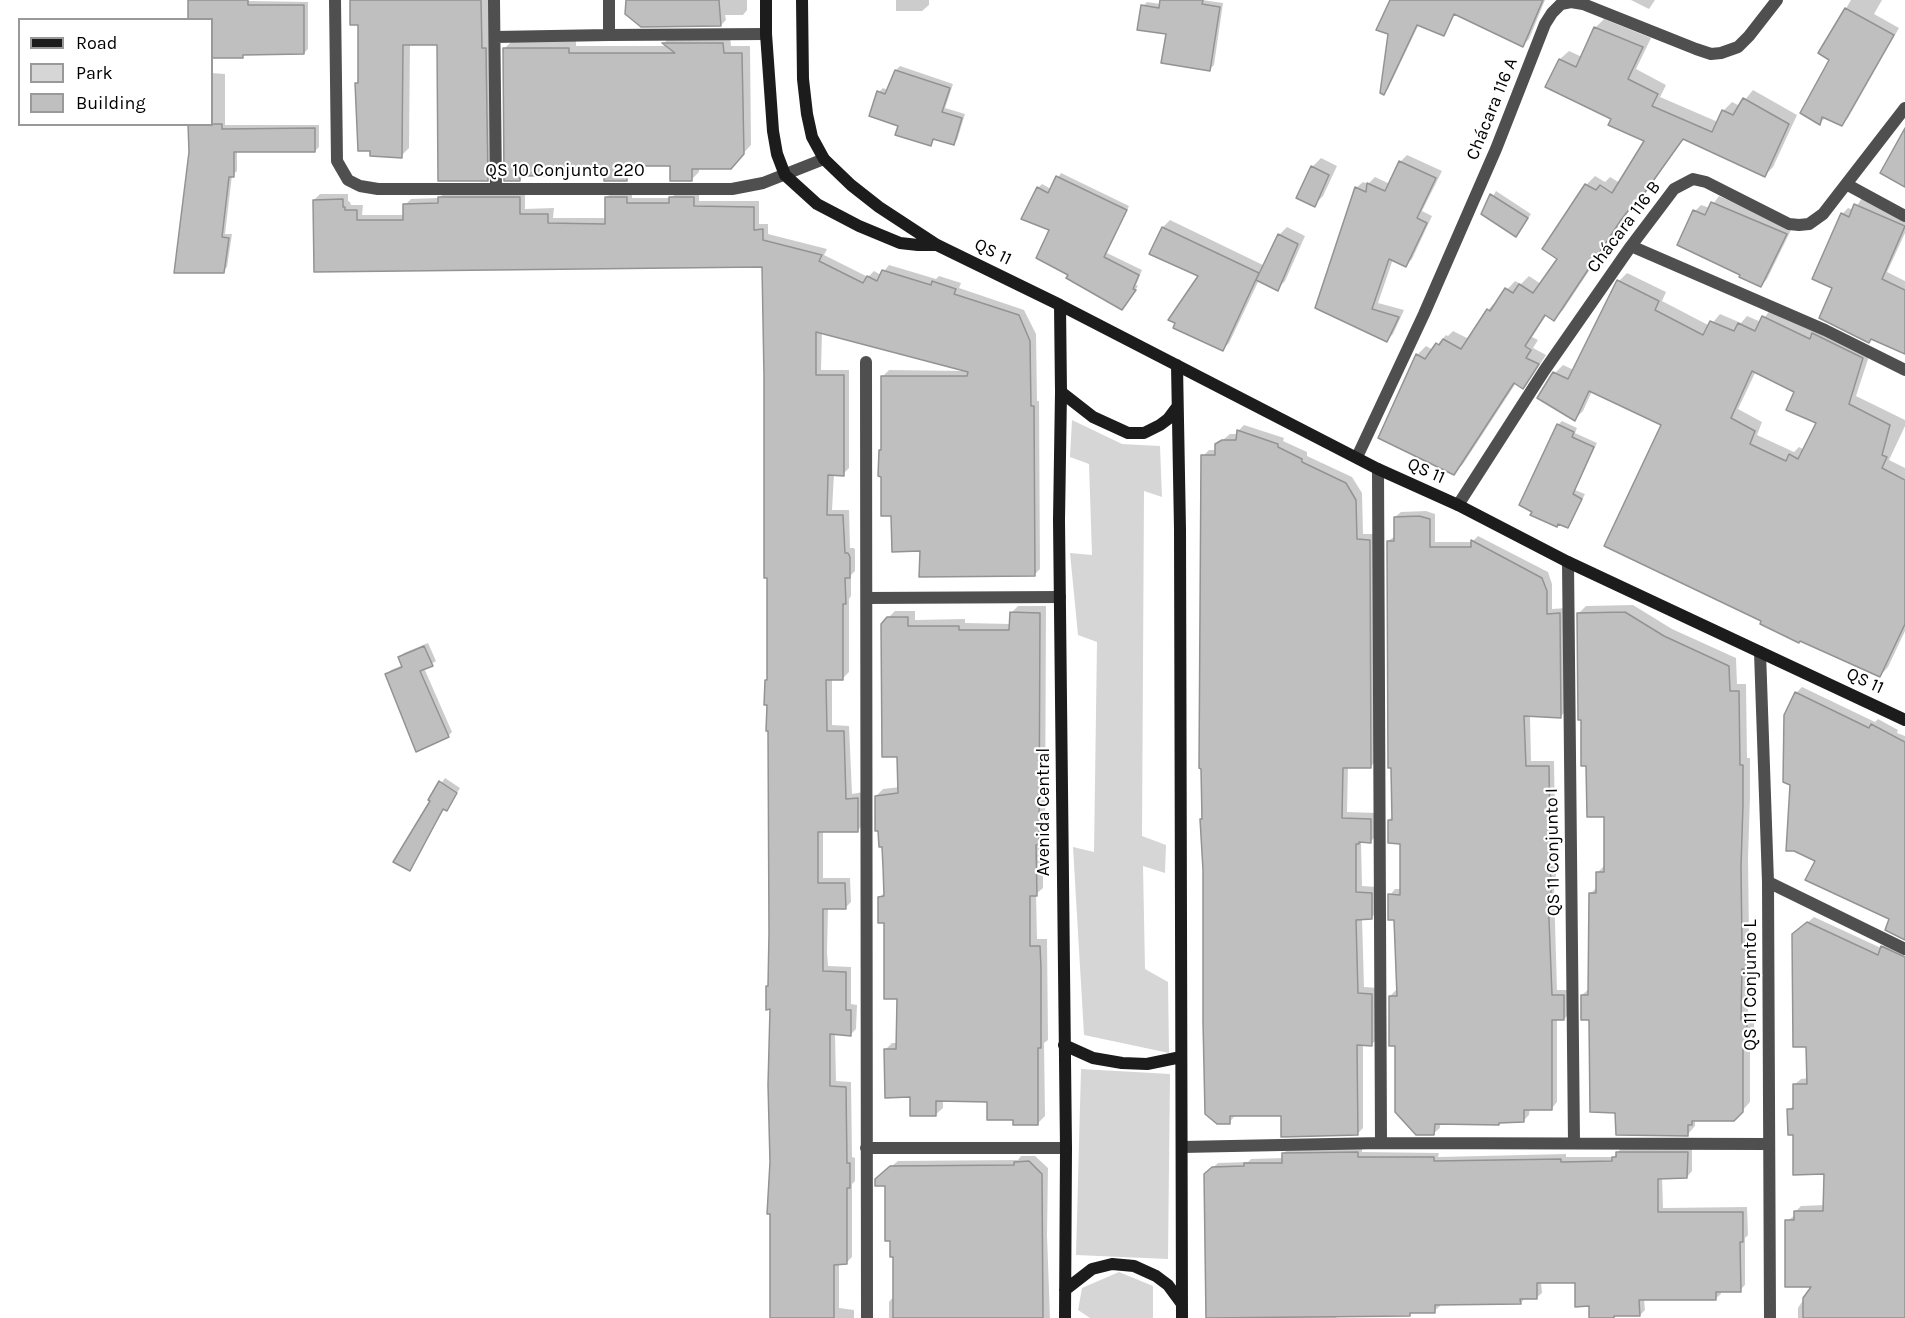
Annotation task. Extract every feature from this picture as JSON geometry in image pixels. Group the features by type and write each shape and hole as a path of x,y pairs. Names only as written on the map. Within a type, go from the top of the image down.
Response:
{"street":[{"name":"QS 10 Conjunto 220","path":"335,0 337,161 348,180 360,186 378,189 732,189 763,183 824,159"},
{"path":"494,0 496,189"},
{"path":"609,0 609,35"},
{"path":"766,0 766,34 773,131 777,154 785,175"},
{"path":"802,0 803,79 807,114 812,137 824,159"},
{"name":"Chácara 116 A","path":"1357,457 1424,314 1496,149 1545,24 1552,13 1561,4 1571,2 1583,4 1696,49 1711,54 1721,54 1738,47 1777,0"},
{"path":"495,37 766,34"},
{"name":"Chácara 116 B","path":"1458,505 1544,371 1631,246 1674,189 1693,179 1706,182 1779,219 1799,225 1809,224 1823,214 1905,108"},
{"name":"QS 11","path":"824,159 851,185 879,207 937,245 1060,305 1378,469 1458,505 1568,562 1905,720"},
{"name":"QS 11","path":"785,175 817,204 867,230 900,243 937,245"},
{"path":"1846,184 1905,216"},
{"path":"1631,246 1825,330 1905,370"},
{"name":"Avenida Central","path":"1060,305 1059,520 1066,1148 1065,1318"},
{"path":"866,362 867,1318"},
{"path":"1177,365 1180,529 1182,1318"},
{"path":"1061,392 1093,417 1128,433 1144,433 1160,425 1177,407"},
{"path":"1378,469 1381,1143"},
{"name":"QS 11 Conjunto I","path":"1568,562 1574,1142"},
{"path":"867,598 1060,597"},
{"name":"QS 11 Conjunto L","path":"1760,652 1768,882 1770,1318"},
{"path":"1768,882 1905,949"},
{"path":"1064,1045 1093,1058 1122,1063 1147,1064 1181,1057"},
{"path":"1182,1147 1574,1142 1769,1144"},
{"path":"866,1148 1066,1148"},
{"path":"1065,1290 1092,1269 1112,1264 1134,1266 1162,1281 1182,1304"}],"green space":[{"path":"1072,420 1122,444 1160,446 1162,497 1144,491 1142,836 1166,845 1165,873 1143,866 1145,969 1168,982 1169,1053 1084,1035 1073,847 1094,852 1097,642 1078,635 1070,553 1092,555 1089,464 1070,457"},
{"path":"1081,1069 1170,1074 1168,1259 1076,1255"},
{"path":"1119,1272 1153,1286 1153,1318 1090,1318 1078,1310 1082,1288"}],"building":[{"path":"188,0 248,0 248,5 304,5 304,54 213,58 213,18 188,18"},
{"path":"350,0 481,0 482,48 486,48 488,181 438,181 437,45 403,45 402,158 370,156 370,151 358,151 355,83 358,83 358,25 350,25"},
{"path":"626,0 719,0 721,26 641,27 625,14"},
{"path":"1160,0 1203,0 1202,4 1220,7 1210,71 1161,63 1166,34 1137,30 1141,5 1159,8"},
{"path":"1390,0 1543,0 1523,47 1454,14 1444,36 1417,25 1384,95 1380,93 1388,34 1376,30"},
{"path":"1845,8 1894,35 1842,126 1822,117 1820,125 1800,113 1829,60 1818,53"},
{"path":"1594,27 1643,47 1628,79 1658,94 1652,106 1712,132 1722,110 1733,115 1743,98 1789,124 1765,177 1683,139 1633,209 1631,207 1621,220 1554,321 1545,315 1525,346 1531,350 1526,358 1539,364 1523,389 1514,383 1454,475 1378,438 1416,354 1425,359 1436,343 1439,345 1443,339 1461,349 1487,309 1490,311 1505,288 1513,293 1519,284 1533,293 1557,259 1542,249 1585,184 1596,190 1600,185 1612,193 1644,141 1608,125 1611,119 1545,87 1559,59 1576,67"},
{"path":"662,43 723,43 724,53 742,53 744,154 731,169 692,169 692,181 670,181 670,166 627,166 627,181 604,181 604,175 520,176 520,181 504,181 503,48 569,48 569,53 675,53"},
{"path":"895,70 950,88 942,112 962,118 954,145 933,139 931,146 895,135 898,126 869,116 877,91 885,94"},
{"path":"222,124 222,129 315,128 315,152 234,152 234,177 229,177 222,237 229,238 224,273 174,273 189,152 188,126"},
{"path":"1905,128 1905,187 1880,173"},
{"path":"1399,161 1436,178 1417,218 1427,223 1406,267 1389,259 1372,309 1399,317 1387,342 1315,308 1355,187 1366,192 1367,183 1385,191"},
{"path":"1311,166 1329,175 1315,207 1296,198"},
{"path":"1056,176 1127,210 1104,257 1139,275 1133,289 1136,290 1122,310 1066,278 1068,275 1036,258 1049,230 1021,219 1037,187 1048,193"},
{"path":"1490,194 1528,218 1516,237 1481,214"},
{"path":"438,197 520,197 520,214 548,214 548,223 605,224 605,197 627,197 627,203 669,203 669,197 694,197 694,206 754,207 754,230 763,229 763,240 822,255 819,261 863,283 867,276 877,281 882,270 931,285 932,281 956,289 954,294 1019,315 1030,341 1031,406 1034,406 1035,576 919,577 920,551 892,552 891,516 881,516 881,477 878,476 879,450 881,450 881,376 967,376 968,372 816,332 816,375 844,375 844,476 828,475 827,515 843,515 845,553 848,553 850,557 850,578 845,578 846,604 843,604 843,680 826,680 827,731 844,731 846,799 858,798 858,832 818,832 818,883 845,883 846,909 823,909 823,971 846,972 846,1010 851,1010 851,1036 830,1034 830,1086 846,1087 847,1163 850,1163 850,1188 847,1188 847,1264 834,1265 834,1318 770,1318 770,1214 767,1214 770,1162 768,1085 770,1009 766,1010 769,933 768,731 766,731 767,705 764,705 765,680 767,680 767,578 764,578 762,267 314,272 313,200 343,199 345,210 357,210 357,220 403,220 403,204 438,203"},
{"path":"1711,202 1787,234 1761,287 1677,245 1693,210 1705,215"},
{"path":"1854,204 1905,226 1882,279 1905,290 1905,354 1871,339 1869,343 1819,318 1832,288 1812,279 1841,213 1849,217"},
{"path":"1162,227 1259,273 1223,351 1173,328 1175,323 1168,320 1198,276 1149,254"},
{"path":"1278,234 1298,244 1278,291 1256,280"},
{"path":"1617,280 1659,301 1655,310 1703,335 1710,321 1734,331 1738,323 1755,331 1762,316 1810,339 1812,333 1863,358 1849,404 1890,425 1882,455 1887,457 1882,468 1905,480 1905,624 1880,677 1800,641 1799,643 1760,624 1761,621 1604,546 1661,425 1589,391 1575,421 1537,398 1553,372 1568,379","holes":["1752,371 1794,392 1786,410 1816,423 1798,459 1789,454 1786,461 1750,444 1755,431 1731,418"]},
{"path":"1557,424 1574,432 1572,437 1594,447 1573,494 1582,499 1568,528 1558,524 1557,527 1530,515 1532,512 1519,505"},
{"path":"1237,430 1278,444 1278,447 1302,459 1302,462 1346,483 1356,500 1357,539 1370,540 1371,768 1343,768 1342,818 1371,819 1371,843 1356,844 1356,892 1372,893 1372,919 1356,920 1358,993 1372,994 1372,1046 1357,1045 1358,1135 1281,1137 1281,1116 1230,1116 1230,1124 1217,1124 1205,1114 1203,870 1200,819 1202,819 1201,769 1199,768 1201,455 1215,455 1215,444 1222,440 1236,440"},
{"path":"1419,516 1430,519 1430,547 1471,547 1471,540 1542,578 1547,591 1547,614 1560,613 1561,718 1524,716 1526,766 1549,766 1551,894 1548,894 1552,995 1564,995 1564,1020 1552,1020 1552,1110 1524,1110 1524,1122 1499,1123 1499,1125 1435,1124 1434,1135 1416,1135 1395,1112 1395,1046 1389,1046 1389,996 1397,996 1394,920 1388,920 1388,894 1400,895 1400,844 1388,843 1388,820 1392,820 1391,768 1388,768 1387,541 1394,541 1394,517"},
{"path":"1010,612 1040,613 1039,845 1036,845 1037,896 1030,896 1030,946 1040,946 1041,968 1038,1125 1013,1125 1013,1120 987,1120 987,1102 936,1101 936,1116 910,1116 910,1097 885,1098 884,1049 896,1049 897,999 884,999 884,923 878,923 878,897 884,896 883,867 882,847 879,847 878,831 875,831 875,796 898,793 897,757 882,757 881,624 887,617 908,617 908,626 959,626 959,630 1009,630"},
{"path":"1625,612 1664,636 1729,666 1730,691 1739,691 1740,765 1743,765 1742,944 1746,943 1746,969 1742,969 1741,1020 1747,1020 1747,1046 1743,1046 1743,1112 1734,1121 1692,1121 1692,1125 1688,1125 1688,1136 1616,1135 1615,1113 1590,1112 1589,1020 1581,1020 1581,995 1588,995 1589,893 1596,893 1596,872 1604,872 1604,817 1587,817 1586,766 1581,766 1581,720 1578,720 1577,613"},
{"path":"424,646 433,666 420,671 449,737 416,752 385,674 402,667 398,657"},
{"path":"1795,692 1869,728 1871,724 1905,742 1905,940 1885,930 1889,919 1805,880 1815,861 1794,851 1786,851 1790,785 1783,782 1784,715"},
{"path":"439,781 457,793 447,811 443,809 410,871 393,862 430,801 428,800"},
{"path":"1807,922 1878,955 1881,946 1905,957 1905,1318 1803,1318 1803,1298 1811,1287 1785,1287 1785,1220 1794,1220 1794,1211 1823,1211 1824,1174 1793,1175 1793,1135 1788,1135 1787,1109 1793,1109 1793,1084 1807,1084 1806,1047 1793,1047 1792,934"},
{"path":"1358,1152 1358,1157 1434,1157 1434,1161 1561,1159 1561,1162 1612,1161 1612,1157 1616,1157 1616,1152 1688,1152 1687,1178 1658,1179 1658,1212 1743,1212 1743,1242 1740,1242 1741,1292 1716,1292 1716,1300 1639,1300 1640,1316 1614,1316 1614,1318 1589,1318 1589,1306 1575,1307 1575,1283 1537,1283 1537,1299 1520,1299 1521,1304 1435,1305 1435,1313 1410,1313 1410,1316 1206,1318 1204,1174 1212,1167 1244,1166 1244,1163 1282,1163 1282,1153"},
{"path":"1029,1161 1042,1174 1043,1318 893,1318 893,1257 890,1257 890,1241 885,1241 885,1186 875,1186 875,1179 890,1166 1014,1165 1014,1162"}]}
